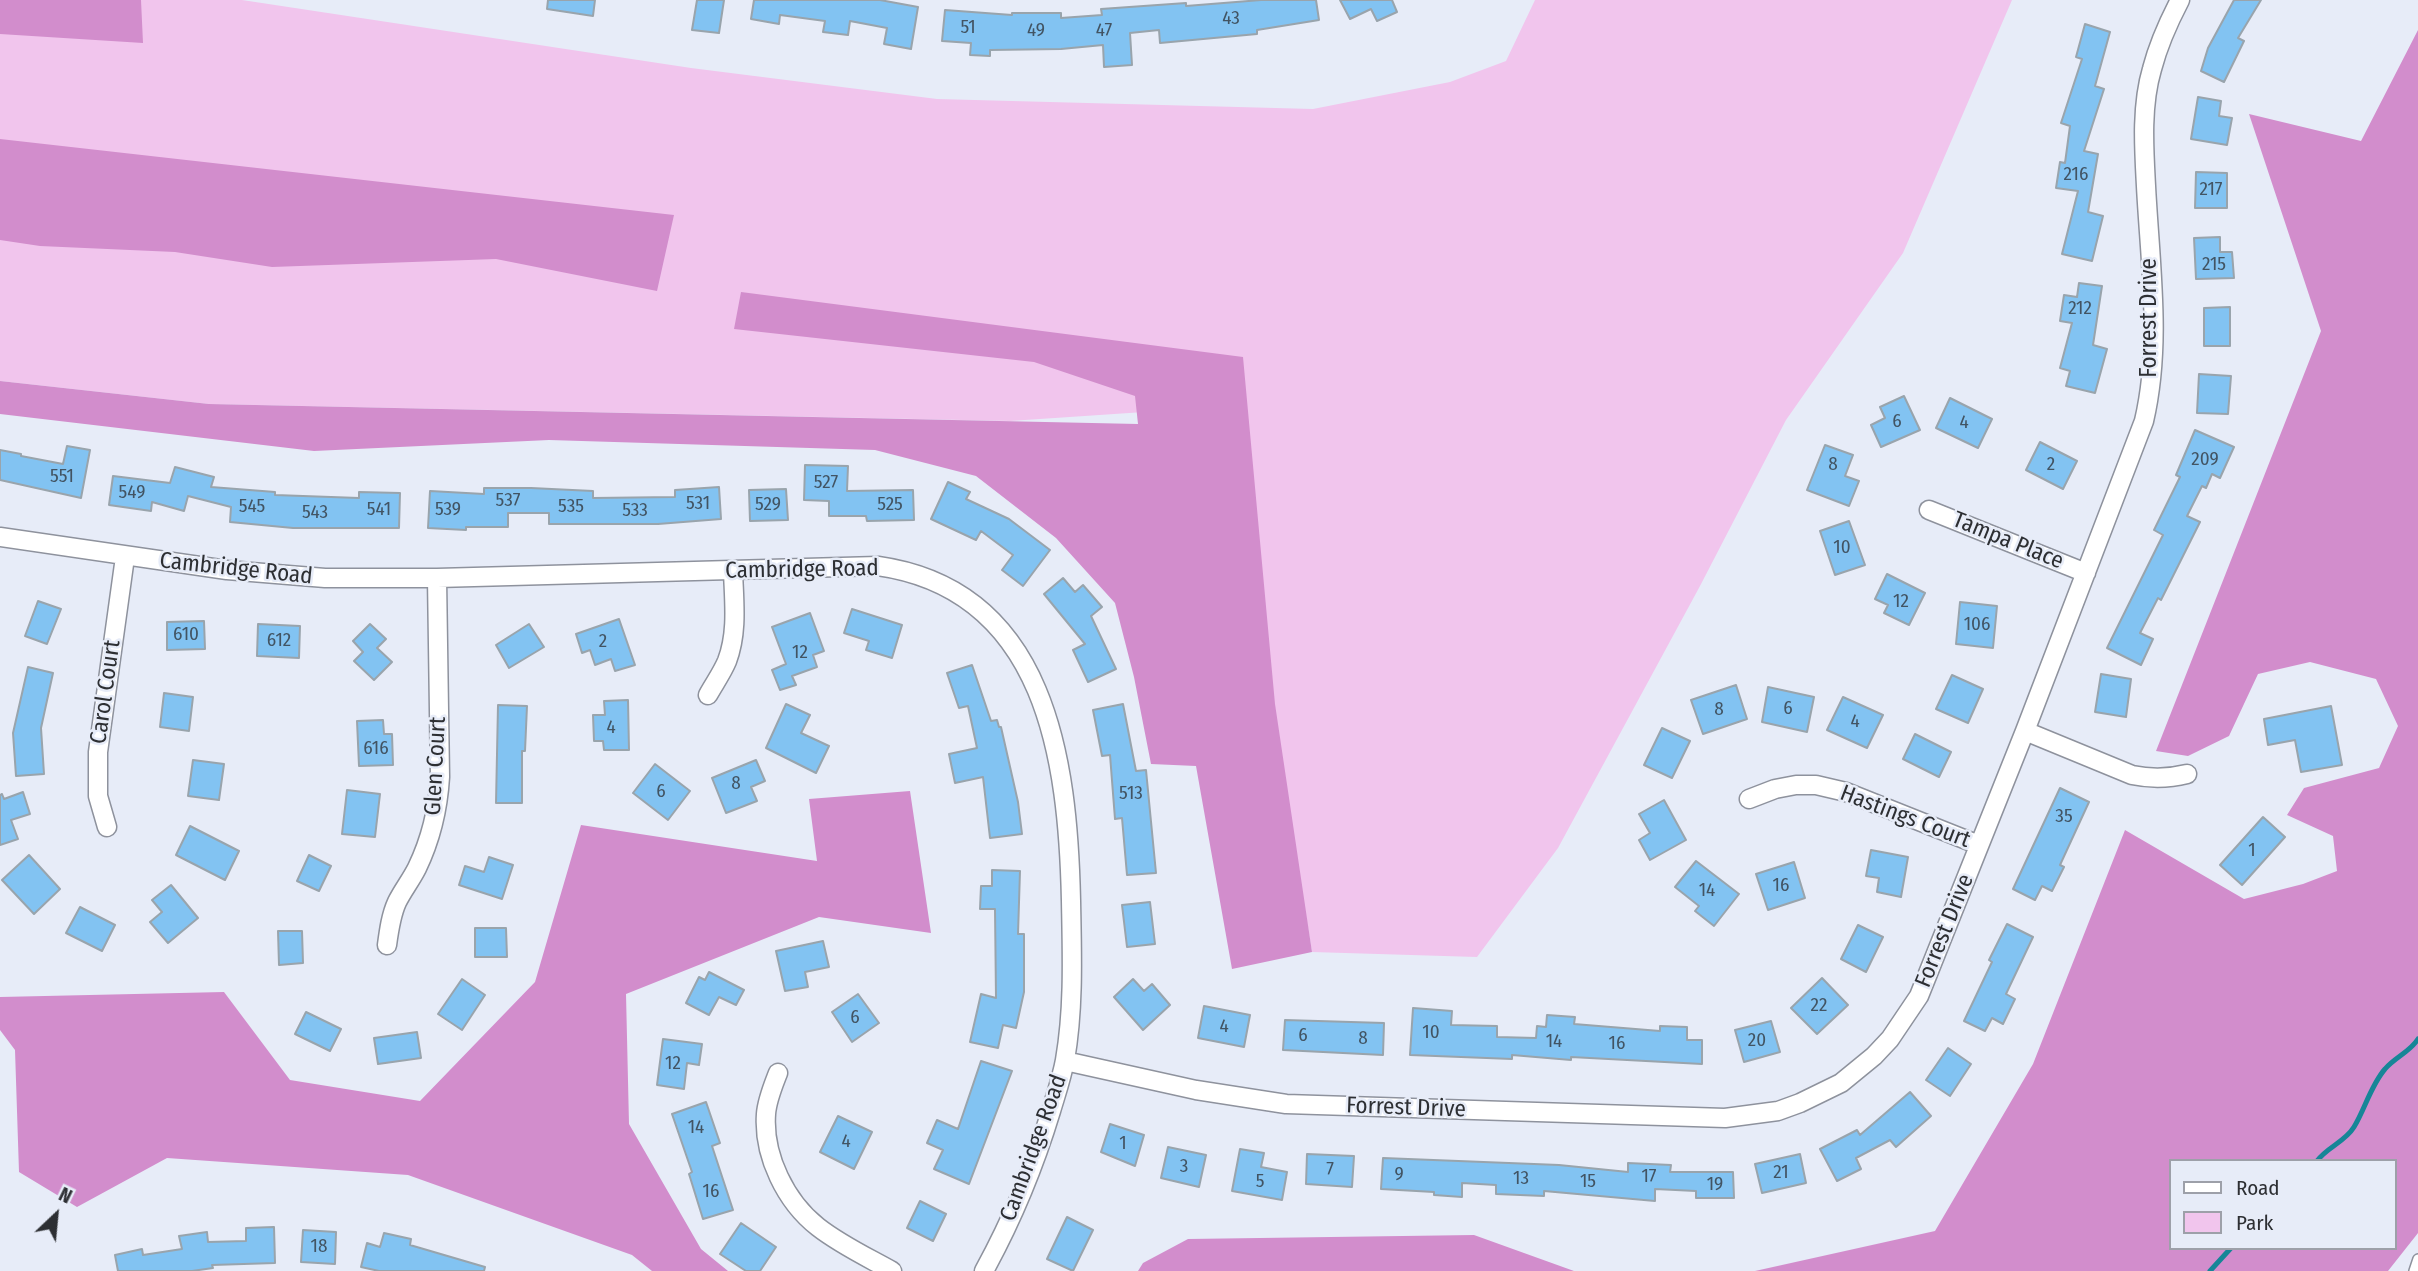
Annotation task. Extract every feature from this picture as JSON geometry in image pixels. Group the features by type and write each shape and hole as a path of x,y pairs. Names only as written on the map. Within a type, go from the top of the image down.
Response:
{"street":[{"name":"Forrest Drive","path":"1065,1061 1223,1095 1286,1104 1725,1118 1778,1111 1800,1103 1841,1083 1874,1056 1890,1039 1919,996 2137,443 2149,398 2154,351 2145,162 2146,104 2152,70 2180,0"},
{"name":"Tampa Place","path":"1929,510 2086,573"},
{"name":"Cambridge Road","path":"0,537 125,557 262,574 357,578 878,566 926,577 963,597 993,621 1017,650 1029,670 1044,709 1056,754 1070,854 1072,969 1065,1061 1029,1176 1012,1217 984,1271"},
{"name":"Carol Court","path":"107,827 96,773 125,557"},
{"path":"708,695 726,663 732,643 733,571"},
{"name":"Glen Court","path":"387,945 396,903 423,853 438,801 440,769 436,578"},
{"path":"2025,732 2132,775 2148,779 2187,774"},
{"name":"Hastings Court","path":"1749,799 1776,789 1816,785 1846,792 1979,845"},
{"path":"778,1073 766,1112 766,1133 777,1173 786,1189 815,1225 836,1240 892,1271"}],"lane":[{"path":"2414,1271 2418,1259"}],"green space":[{"path":"0,0 242,0 691,68 937,99 1313,109 1450,82 1506,61 1535,0 2012,0 1903,253 1786,420 1700,586 1558,848 1477,957 1312,952 1308,927 1174,410 1010,421 209,404 0,381"}],"shaded area":[{"path":"0,0 141,0 143,43 0,34"},
{"path":"2418,30 2418,1233 2388,1271 1755,1271 1935,1231 2033,1064 2125,830 2244,899 2303,884 2337,871 2333,836 2287,815 2304,788 2379,768 2398,726 2376,679 2310,662 2258,674 2229,736 2188,756 2156,751 2321,331 2249,114 2361,141"},
{"path":"0,139 674,215 657,291 496,259 272,267 175,252 40,246 0,240"},
{"path":"741,292 1243,357 1275,704 1312,952 1232,969 1196,766 1151,764 1134,677 1115,603 1056,538 976,476 875,450 549,440 314,451 0,414 0,381 209,404 1138,424 1135,396 1034,362 734,329"},
{"path":"910,791 931,933 819,917 626,994 629,1124 701,1249 728,1271 652,1271 632,1255 408,1175 167,1158 77,1207 19,1172 15,1050 0,1030 0,997 224,992 290,1080 420,1101 535,982 581,825 817,861 809,799"},
{"path":"1474,1235 1574,1271 1138,1271 1143,1263 1188,1239"}],"building":[{"path":"548,0 595,0 593,16 547,9"},
{"path":"697,0 724,0 719,33 692,30"},
{"path":"754,0 880,0 918,7 911,49 884,44 887,28 850,21 848,35 823,32 825,21 780,15 779,24 751,19"},
{"path":"1261,0 1316,0 1319,20 1257,30 1257,34 1160,43 1159,30 1130,33 1132,65 1104,67 1103,45 1061,49 990,50 990,56 970,55 971,43 942,41 945,10 1012,15 1061,13 1061,18 1102,15 1101,9"},
{"path":"1340,0 1392,0 1397,12 1377,21 1371,9 1350,19"},
{"path":"2234,0 2261,0 2238,38 2244,41 2224,82 2201,71 2208,48"},
{"path":"2085,24 2110,32 2095,86 2104,89 2084,151 2098,154 2088,212 2103,216 2092,261 2062,254 2078,191 2056,188 2060,162 2065,163 2070,126 2061,123 2082,59 2076,57"},
{"path":"2198,97 2221,101 2219,116 2232,118 2227,145 2191,139"},
{"path":"2196,172 2227,173 2227,208 2195,208"},
{"path":"2220,237 2220,252 2232,252 2234,278 2196,279 2194,238"},
{"path":"2079,283 2102,286 2093,345 2107,349 2095,393 2066,386 2070,371 2060,368 2072,323 2060,321 2064,295 2077,297"},
{"path":"2230,307 2230,346 2204,346 2204,308"},
{"path":"2199,374 2231,376 2228,414 2197,413"},
{"path":"1904,396 1920,430 1881,447 1871,425 1885,418 1880,407"},
{"path":"1950,398 1992,419 1978,448 1936,428"},
{"path":"2195,430 2234,447 2220,478 2212,474 2206,488 2202,486 2187,516 2200,522 2161,600 2158,598 2140,633 2153,639 2141,665 2107,648 2163,535 2154,530 2180,477 2176,475"},
{"path":"2040,442 2077,461 2063,489 2026,470"},
{"path":"1825,445 1853,455 1845,476 1859,481 1849,506 1807,490"},
{"path":"67,446 90,450 81,498 0,480 0,450 63,464"},
{"path":"805,465 848,466 847,491 913,490 914,520 867,521 866,516 829,516 829,501 804,500"},
{"path":"175,467 214,477 211,487 275,492 275,495 359,498 359,492 400,493 399,528 293,528 230,522 231,507 188,496 184,511 152,502 151,511 109,505 113,476 170,483"},
{"path":"948,482 970,492 966,499 1009,519 1050,550 1023,586 1002,570 1013,555 981,531 976,540 931,519"},
{"path":"719,487 721,519 658,524 549,524 549,513 508,513 508,527 466,527 466,530 428,528 430,491 484,494 484,488 531,488 593,491 593,498 675,497 675,490"},
{"path":"786,489 788,520 750,521 749,490"},
{"path":"1849,521 1865,565 1835,575 1820,531"},
{"path":"1887,574 1925,593 1909,625 1884,613 1888,605 1875,599"},
{"path":"1063,578 1075,592 1083,585 1102,607 1091,616 1116,669 1088,682 1073,650 1085,644 1044,594"},
{"path":"38,601 61,609 47,644 25,636"},
{"path":"1960,602 1997,606 1993,648 1956,644"},
{"path":"852,609 902,625 892,658 866,650 869,641 844,633"},
{"path":"810,613 824,651 813,655 817,667 792,676 796,685 780,690 772,670 786,664 772,627"},
{"path":"619,619 635,665 615,671 611,659 595,665 590,650 582,653 576,634"},
{"path":"204,621 205,649 167,650 167,622"},
{"path":"258,624 300,626 299,658 257,656"},
{"path":"370,624 386,639 377,648 392,662 374,680 354,661 363,652 353,641"},
{"path":"529,624 544,647 509,668 496,645"},
{"path":"972,665 991,721 997,720 1001,727 1018,802 1022,834 990,838 983,777 955,783 949,754 977,748 968,706 959,708 947,673"},
{"path":"28,667 53,673 41,728 44,774 16,776 13,733"},
{"path":"2101,674 2131,679 2126,717 2095,712"},
{"path":"1952,675 1983,689 1968,723 1936,709"},
{"path":"1736,685 1747,719 1703,734 1691,700"},
{"path":"1768,687 1814,697 1807,732 1762,722"},
{"path":"164,693 193,697 189,731 160,727"},
{"path":"1843,697 1883,715 1867,748 1827,730"},
{"path":"628,700 629,750 604,750 603,741 594,741 593,715 605,715 604,701"},
{"path":"786,704 810,715 801,733 829,746 816,773 766,748"},
{"path":"1123,704 1136,771 1146,770 1156,873 1127,875 1122,818 1115,819 1110,755 1102,756 1093,710"},
{"path":"498,705 527,706 525,751 522,751 522,803 496,803"},
{"path":"2331,706 2342,765 2301,772 2295,740 2268,745 2264,719"},
{"path":"383,720 384,734 392,734 393,765 359,766 357,721"},
{"path":"1662,728 1690,741 1672,778 1644,765"},
{"path":"1915,734 1951,752 1939,777 1903,759"},
{"path":"193,760 224,764 219,800 188,796"},
{"path":"756,760 765,781 751,787 757,801 726,813 712,778"},
{"path":"655,764 690,791 668,820 633,793"},
{"path":"2060,788 2089,802 2060,865 2064,867 2052,891 2042,886 2035,900 2013,889"},
{"path":"347,790 380,794 375,837 342,834"},
{"path":"23,792 30,814 11,820 18,839 0,845 0,795 2,794 4,799"},
{"path":"1664,800 1686,840 1650,860 1639,840 1650,833 1639,814"},
{"path":"2263,817 2285,837 2242,885 2220,865"},
{"path":"190,826 239,851 225,880 176,855"},
{"path":"1871,850 1908,857 1901,897 1877,892 1879,878 1866,876"},
{"path":"29,855 60,889 34,914 2,880"},
{"path":"309,855 331,866 319,891 297,881"},
{"path":"489,857 513,865 502,899 459,885 465,866 484,872"},
{"path":"1696,861 1739,894 1714,926 1695,911 1699,906 1675,887"},
{"path":"1794,862 1805,898 1768,910 1756,874"},
{"path":"992,870 1020,871 1018,934 1024,934 1024,992 1016,1028 1003,1025 998,1048 970,1042 981,994 996,998 995,909 980,909 981,886 992,886"},
{"path":"171,885 198,918 168,943 150,922 162,912 152,900"},
{"path":"1150,902 1155,944 1127,947 1122,905"},
{"path":"80,907 115,925 102,951 66,933"},
{"path":"2007,924 2033,937 2006,994 2015,999 2003,1024 1992,1018 1985,1031 1964,1021"},
{"path":"1858,925 1883,937 1866,972 1841,959"},
{"path":"475,928 506,928 507,957 475,957"},
{"path":"278,931 302,931 303,963 279,965"},
{"path":"823,941 829,967 805,972 808,987 785,991 776,951"},
{"path":"709,972 744,990 736,1005 719,997 709,1015 686,1003 699,977 705,980"},
{"path":"1822,978 1848,1005 1817,1034 1791,1008"},
{"path":"462,979 485,995 462,1030 438,1014"},
{"path":"1133,979 1144,991 1152,984 1170,1005 1143,1030 1114,997"},
{"path":"858,994 879,1023 852,1042 832,1012"},
{"path":"1204,1006 1250,1015 1244,1047 1198,1038"},
{"path":"1413,1008 1452,1011 1451,1025 1497,1026 1497,1037 1536,1038 1537,1026 1546,1027 1547,1015 1575,1017 1574,1024 1660,1031 1660,1026 1687,1027 1687,1040 1702,1040 1702,1064 1571,1057 1571,1060 1512,1055 1512,1059 1410,1055"},
{"path":"306,1012 341,1029 330,1051 295,1034"},
{"path":"1285,1020 1384,1023 1383,1055 1283,1050"},
{"path":"1771,1021 1780,1052 1744,1062 1735,1030"},
{"path":"417,1032 421,1058 378,1064 374,1038"},
{"path":"663,1039 702,1044 699,1065 687,1063 684,1089 657,1085"},
{"path":"1948,1048 1971,1064 1950,1096 1926,1080"},
{"path":"981,1061 1012,1071 969,1184 934,1169 943,1150 927,1143 937,1120 958,1129"},
{"path":"1910,1092 1931,1116 1896,1147 1890,1140 1856,1158 1861,1169 1837,1181 1820,1149 1857,1130 1860,1135"},
{"path":"706,1102 720,1143 712,1146 733,1210 703,1219 689,1174 692,1172 672,1114"},
{"path":"838,1116 872,1132 854,1169 820,1152"},
{"path":"1110,1124 1144,1135 1135,1166 1101,1152"},
{"path":"1168,1147 1206,1155 1199,1187 1161,1178"},
{"path":"1240,1149 1264,1153 1261,1167 1287,1172 1282,1200 1232,1191"},
{"path":"1307,1154 1354,1156 1352,1187 1306,1184"},
{"path":"1800,1154 1806,1183 1762,1193 1755,1164"},
{"path":"1383,1158 1559,1165 1628,1172 1628,1163 1671,1165 1670,1172 1733,1172 1734,1198 1696,1198 1696,1191 1655,1189 1655,1201 1544,1191 1544,1196 1496,1194 1496,1185 1462,1183 1462,1197 1434,1195 1434,1192 1381,1189"},
{"path":"920,1201 946,1214 933,1241 907,1228"},
{"path":"1067,1217 1093,1230 1073,1271 1047,1259"},
{"path":"741,1223 776,1247 760,1271 746,1271 720,1254"},
{"path":"274,1227 275,1263 212,1265 213,1268 192,1271 118,1271 115,1255 142,1249 143,1255 182,1249 179,1236 207,1232 208,1242 246,1241 246,1228"},
{"path":"303,1230 336,1232 335,1264 301,1262"},
{"path":"384,1233 411,1239 410,1245 485,1267 484,1271 379,1271 361,1267 367,1243 380,1247"}],"waterway":[{"path":"2319,1159 2350,1132 2380,1075 2418,1039"},
{"path":"2210,1271 2229,1250"}]}
